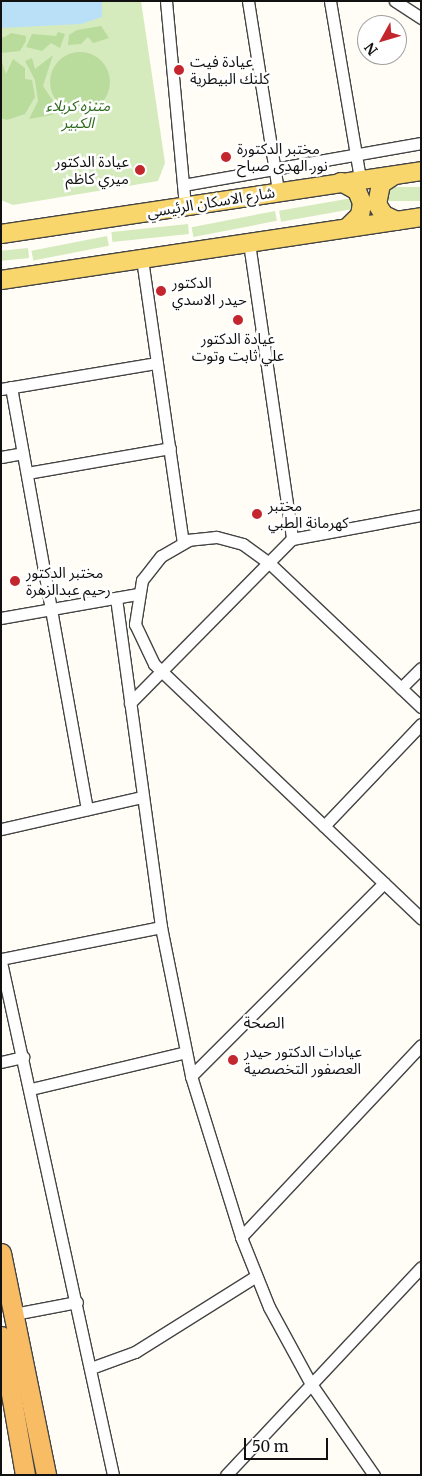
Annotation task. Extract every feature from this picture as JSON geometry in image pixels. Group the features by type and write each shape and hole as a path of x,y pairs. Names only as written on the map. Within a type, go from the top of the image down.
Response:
{"highway":[{"path":"1,1253 46,1475"},
{"path":"1,1336 25,1475"},
{"path":"1,1413 12,1475"}],"main road":[{"name":"شارع الاسكان الرئيسي","path":"1,234 421,171"},
{"path":"393,176 381,184 377,204 384,215 397,221"},
{"path":"341,182 353,186 362,203 357,220 347,228"},
{"path":"1,280 421,216"}],"street":[{"path":"166,1 185,206"},
{"path":"248,1 278,191"},
{"path":"330,1 360,179"},
{"path":"332,14 335,1"},
{"path":"395,1 421,18"},
{"path":"183,185 421,144"},
{"path":"249,243 292,539"},
{"path":"142,259 183,542"},
{"path":"87,810 23,453 6,388 157,363"},
{"path":"26,473 170,448"},
{"path":"1,457 23,453"},
{"path":"130,703 292,539 421,515"},
{"path":"421,707 251,548 225,538 183,542 155,561 137,594 139,639 161,672 421,918"},
{"path":"1,618 137,594"},
{"path":"116,598 161,926 191,1076 241,1237 256,1276 311,1384 374,1475"},
{"path":"401,688 421,668"},
{"path":"324,826 421,724"},
{"path":"1,828 142,797"},
{"path":"191,1076 384,883"},
{"path":"113,1475 31,1089 1,961 161,926"},
{"path":"241,1237 421,1045"},
{"path":"31,1089 186,1052"},
{"path":"1,1062 23,1057"},
{"path":"226,1475 421,1267"},
{"path":"91,1368 135,1352 256,1276"},
{"path":"14,1314 77,1302"}],"green space":[{"name":"متنزه كربلاء الكبير","path":"1,1 141,1 165,163 158,181 13,205 1,200"},
{"path":"101,26 109,38 93,43 88,37 81,44 68,45 69,35 77,30"},
{"path":"58,32 65,34 60,48 51,43 42,51 26,47 32,34 56,36"},
{"path":"11,33 26,36 26,41 20,51 1,53 1,34 3,38"},
{"path":"80,52 96,57 101,61 105,66 110,82 105,98 101,103 96,107 80,112 64,107 59,103 55,98 50,82 55,66 59,61 64,57"},
{"path":"53,55 43,86 61,113 29,119 38,101 35,80 25,61 32,58 35,69"},
{"path":"1,59 6,74 13,59 25,68 25,79 32,80 35,97 25,114 7,120 1,118"},
{"path":"372,187 421,187 421,201 372,201"},
{"path":"352,198 354,209 281,222 279,211"},
{"path":"275,211 277,221 193,237 192,227"},
{"path":"188,224 189,234 112,242 111,232"},
{"path":"107,236 109,246 33,261 31,251"},
{"path":"28,248 29,258 2,261 1,251"}],"water":[{"path":"1,1 102,1 102,17 81,24 1,28"}],"place":[{"name":"عيادة فيت كلنك البيطرية","path":"179,70"},
{"name":"مختبر الدكتورة نور الهدى صباح","path":"226,157"},
{"name":"عيادة الدكتور ميري كاظم","path":"140,170"},
{"name":"الدكتور حيدر الاسدي","path":"161,291"},
{"name":"عيادة الدكتور علي ثابت وتوت","path":"238,320"},
{"name":"مختبر كهرمانة الطبي","path":"257,514"},
{"name":"مختبر الدكتور رحيم عبدالزهرة","path":"15,581"},
{"name":"عيادات الدكتور حيدر العصفور التخصصية","path":"233,1060"}],"district":[{"name":"الصحة","path":"264,1022"}]}
